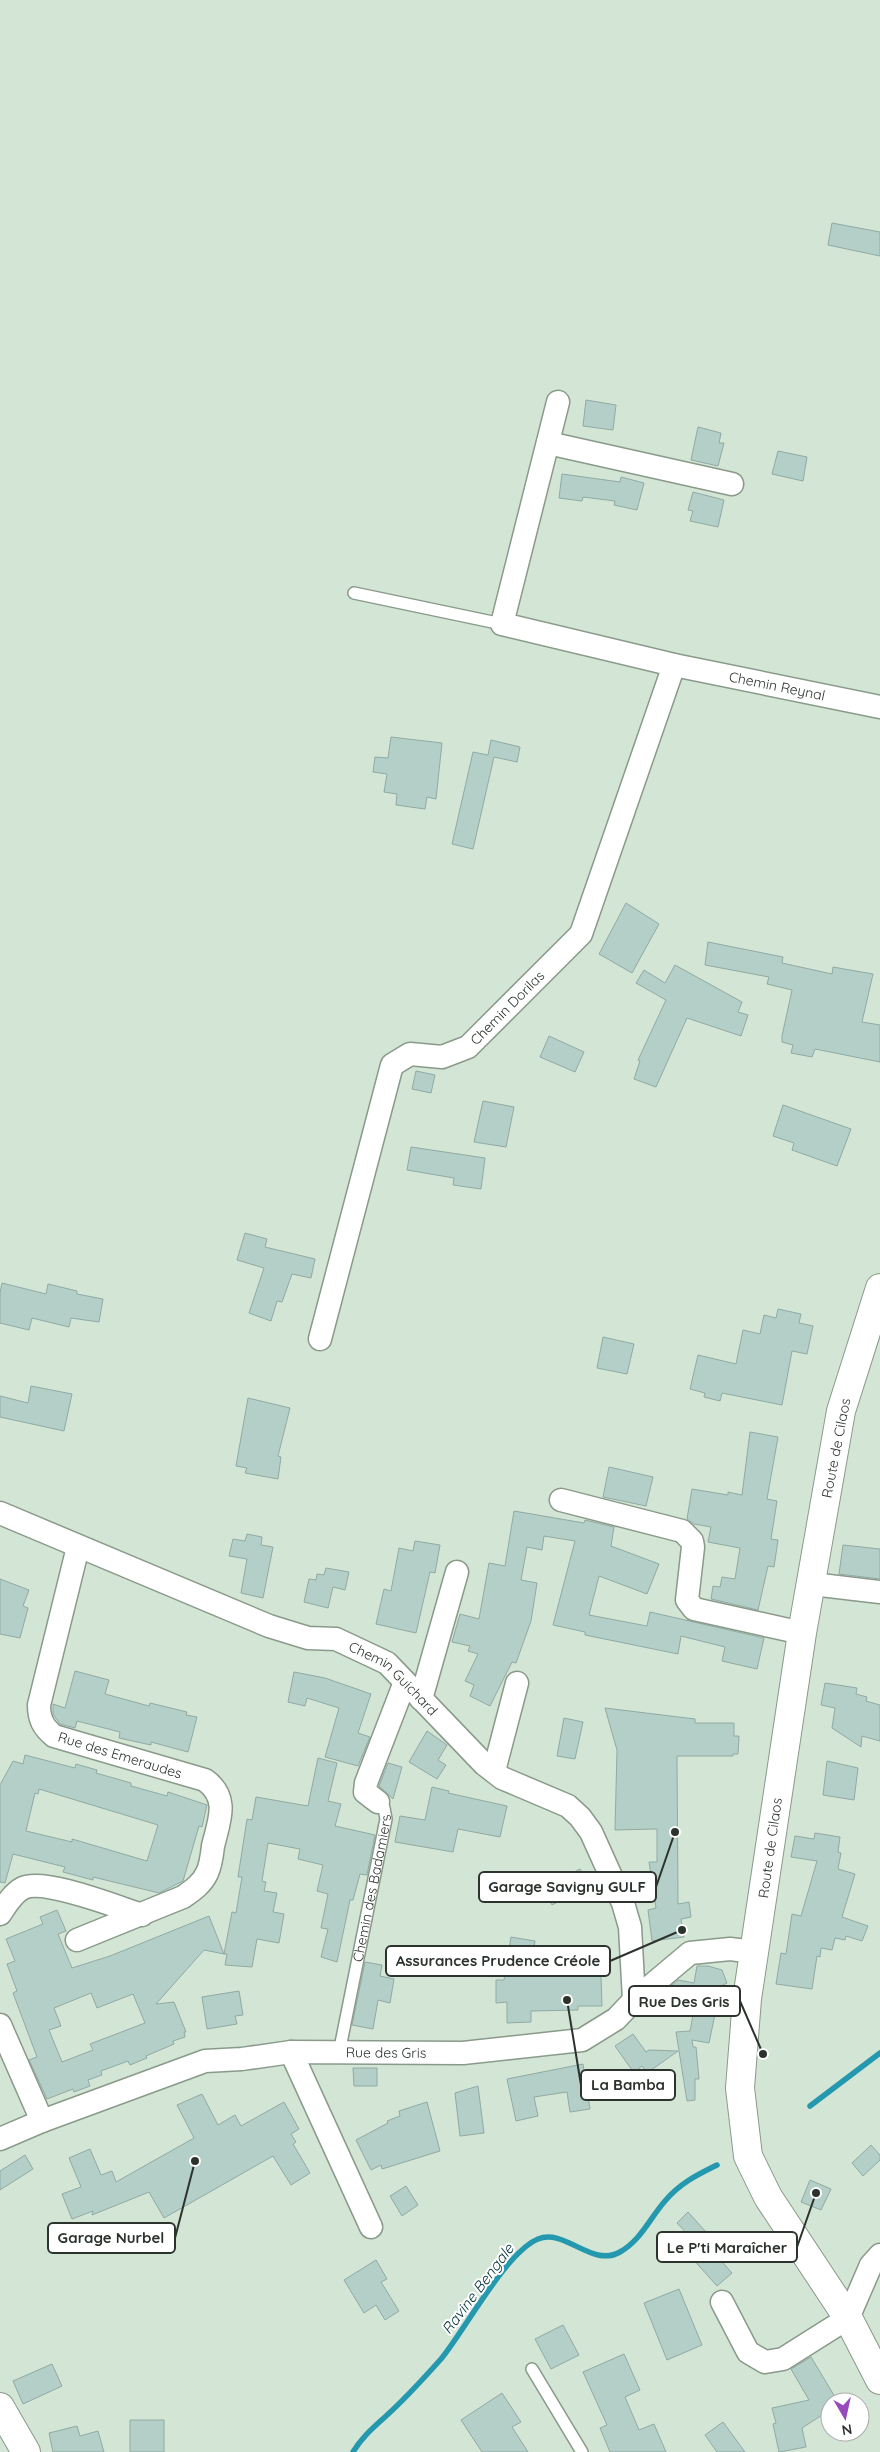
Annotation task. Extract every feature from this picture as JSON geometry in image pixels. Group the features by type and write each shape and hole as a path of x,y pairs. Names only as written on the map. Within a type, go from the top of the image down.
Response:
{"main road":[{"name":"Route de Cilaos","path":"880,1288 841,1410 802,1633 754,1952 747,1999 740,2088 748,2156 768,2197 848,2318 880,2380"},
{"path":"0,2407 26,2452"}],"street":[{"path":"502,624 558,402"},
{"path":"548,444 732,484"},
{"name":"Chemin Reynal","path":"502,624 674,665 880,707"},
{"name":"Chemin Dorilas","path":"320,1339 392,1065 410,1054 442,1057 468,1047 581,934 674,665"},
{"path":"560,1500 682,1531 692,1541 693,1547 687,1600 694,1609 802,1633"},
{"name":"Chemin Guichard","path":"0,1513 268,1626 308,1638 336,1639 387,1663 484,1764 502,1778 568,1806 580,1817 591,1832 623,1903 630,1927 634,2000"},
{"name":"Rue des Emeraudes","path":"77,1940 183,1897 198,1886 208,1872 221,1811 220,1798 214,1787 205,1780 54,1736 45,1729 41,1721 39,1705 78,1546"},
{"path":"421,1699 457,1572"},
{"path":"812,1584 880,1592"},
{"name":"Chemin des Badamiers","path":"378,1802 364,1792 366,1783 405,1682"},
{"path":"494,1771 517,1683"},
{"path":"0,1914 14,1895 23,1888 47,1885 142,1915"},
{"name":"Rue des Gris","path":"0,2139 205,2061 242,2059 291,2052 463,2053 582,2040 616,2019 634,2000 690,1954 730,1949 754,1952"},
{"path":"0,2025 42,2122"},
{"path":"291,2052 371,2227"},
{"path":"722,2302 748,2352 765,2362 783,2359 848,2318 871,2265 880,2255"}],"lane":[{"path":"354,593 502,624"},
{"name":"Chemin des Badamiers","path":"339,2052 386,1819 384,1808 378,1802"},
{"path":"532,2369 582,2452"}],"building":[{"path":"832,223 880,232 880,256 828,245"},
{"path":"586,400 616,405 613,430 583,426"},
{"path":"698,427 721,433 719,443 724,443 718,466 691,460"},
{"path":"778,451 807,457 803,481 772,474"},
{"path":"562,474 620,482 621,477 644,483 637,510 614,505 615,501 583,497 582,501 559,498"},
{"path":"693,492 724,500 718,527 690,521 693,511 688,510"},
{"path":"391,737 442,743 436,799 427,797 425,809 396,805 397,794 384,792 387,774 373,772 375,757 388,758"},
{"path":"491,740 520,747 517,762 494,757 473,849 452,844 473,752 488,755"},
{"path":"626,903 659,924 632,973 599,954"},
{"path":"708,942 783,957 782,963 832,974 833,967 873,974 862,1022 880,1025 880,1062 815,1049 812,1057 791,1053 793,1045 782,1042 782,1036 792,990 767,984 769,977 705,965"},
{"path":"675,965 742,1002 738,1012 748,1015 741,1036 687,1018 656,1087 634,1079 640,1061 638,1060 666,1000 636,983 644,970 665,983"},
{"path":"549,1036 584,1052 575,1072 540,1057"},
{"path":"416,1071 435,1075 431,1093 412,1089"},
{"path":"483,1101 514,1107 506,1147 474,1142"},
{"path":"783,1105 851,1129 837,1166 792,1150 794,1143 773,1136"},
{"path":"411,1147 485,1158 481,1189 453,1185 454,1178 407,1170"},
{"path":"245,1233 267,1239 265,1247 315,1259 311,1278 292,1274 282,1302 277,1301 271,1321 249,1313 264,1268 237,1260"},
{"path":"2,1283 46,1294 48,1284 77,1291 77,1294 103,1299 99,1322 71,1318 69,1327 32,1318 29,1330 0,1323"},
{"path":"778,1309 801,1314 799,1323 813,1326 807,1354 792,1351 782,1405 722,1393 720,1401 704,1397 705,1393 690,1389 698,1355 736,1364 743,1330 760,1334 764,1315 776,1318"},
{"path":"603,1337 634,1344 627,1374 597,1368"},
{"path":"31,1386 72,1394 64,1431 0,1417 0,1396 28,1403"},
{"path":"248,1398 290,1408 278,1456 281,1457 278,1479 245,1473 247,1468 236,1466"},
{"path":"750,1432 778,1437 767,1499 777,1501 771,1539 778,1540 774,1567 768,1566 758,1610 711,1599 713,1586 720,1587 722,1577 735,1579 740,1548 708,1542 711,1527 694,1524 687,1519 692,1489 728,1495 728,1492 742,1495"},
{"path":"609,1467 653,1477 646,1506 603,1497"},
{"path":"514,1511 584,1523 585,1520 614,1527 611,1546 659,1564 647,1594 599,1576 589,1615 647,1626 650,1612 764,1638 757,1669 722,1661 725,1647 681,1636 678,1654 585,1635 585,1632 553,1625 575,1541 544,1536 542,1550 527,1547 521,1580 537,1583 531,1621 516,1663 512,1662 490,1706 470,1696 474,1685 465,1681 478,1654 468,1651 470,1646 452,1642 460,1614 479,1619 489,1563 505,1566"},
{"path":"247,1534 262,1537 261,1545 273,1547 263,1598 241,1593 247,1559 229,1556 233,1539 245,1541"},
{"path":"415,1541 440,1545 435,1573 430,1572 416,1633 376,1624 384,1589 391,1591 399,1548 413,1551"},
{"path":"843,1545 880,1549 880,1579 839,1574"},
{"path":"326,1568 349,1572 345,1590 333,1587 328,1608 304,1602 309,1579 316,1580 317,1574 324,1575"},
{"path":"0,1579 29,1590 23,1606 28,1608 20,1638 0,1634"},
{"path":"75,1671 109,1680 105,1694 149,1706 150,1703 187,1712 186,1715 197,1717 188,1752 151,1742 151,1745 119,1738 120,1732 77,1721 75,1728 60,1724 53,1714 53,1704 65,1708"},
{"path":"294,1672 325,1678 371,1694 358,1733 370,1737 358,1766 325,1757 339,1708 307,1698 305,1706 288,1702"},
{"path":"825,1683 857,1688 856,1694 867,1697 866,1701 880,1705 880,1741 862,1736 861,1747 832,1728 835,1708 821,1705"},
{"path":"605,1708 695,1719 695,1723 734,1723 734,1736 739,1736 738,1754 733,1754 733,1756 677,1756 678,1904 689,1902 691,1917 681,1919 684,1937 652,1941 648,1910 656,1908 649,1862 657,1862 657,1829 615,1830 617,1750"},
{"path":"564,1718 583,1722 575,1759 557,1756"},
{"path":"427,1731 447,1745 438,1760 446,1765 437,1779 409,1762"},
{"path":"25,1755 75,1768 76,1764 97,1770 96,1773 131,1783 131,1786 167,1796 168,1792 207,1805 202,1827 199,1826 183,1881 159,1893 93,1877 93,1880 63,1872 65,1867 13,1854 5,1883 0,1882 0,1785 13,1761 23,1764","holes":["39,1789 158,1825 147,1861 72,1839 72,1842 26,1831 35,1793 38,1794"]},
{"path":"318,1758 337,1763 328,1801 341,1804 335,1826 375,1835 367,1875 360,1874 353,1900 350,1900 337,1962 321,1957 328,1929 321,1928 328,1894 317,1891 323,1865 298,1859 300,1849 268,1843 262,1881 266,1882 264,1891 277,1893 273,1912 284,1914 279,1943 257,1939 252,1967 225,1965 227,1954 224,1954 232,1912 236,1913 242,1877 238,1877 247,1819 252,1820 256,1797 308,1806"},
{"path":"827,1761 858,1768 854,1800 823,1795"},
{"path":"388,1763 402,1767 393,1799 379,1786"},
{"path":"432,1787 449,1791 448,1793 507,1806 500,1837 458,1829 453,1852 395,1842 400,1816 425,1820"},
{"path":"815,1833 840,1837 838,1852 841,1853 838,1869 855,1874 842,1917 868,1926 862,1941 846,1936 845,1940 835,1938 832,1950 821,1948 820,1957 817,1956 812,1989 776,1984 781,1953 786,1954 792,1914 801,1916 817,1861 791,1857 795,1836 814,1839"},
{"path":"580,1869 589,1885 552,1905 543,1889"},
{"path":"57,1910 66,1931 58,1934 72,1968 110,1956 209,1916 224,1954 204,1950 156,2004 174,2002 186,2032 184,2032 185,2037 173,2041 174,2044 130,2065 128,2061 101,2071 102,2075 88,2080 90,2086 74,2092 73,2089 47,2099 29,2060 37,2057 13,1993 17,1991 7,1964 15,1961 6,1939 43,1924 40,1917","holes":["91,1993 97,2008 133,1994 145,2023 90,2044 93,2050 62,2062 49,2030 61,2026 54,2008"]},
{"path":"511,1937 535,1941 531,1968 580,1967 580,1976 601,1976 602,2006 578,2006 578,2010 531,2011 531,2022 507,2023 507,2002 496,2003 496,1980 504,1980"},
{"path":"365,1962 382,1965 380,1976 394,1979 390,2003 378,2000 373,2029 352,2025"},
{"path":"697,1966 708,1966 722,1970 727,1983 721,1986 709,2043 692,2040 693,2047 696,2047 699,2079 695,2079 695,2100 687,2101 676,2032 690,2031 693,2015 649,2005 678,1980 694,1983"},
{"path":"239,1991 243,2015 235,2016 237,2024 207,2029 202,1997"},
{"path":"633,2034 646,2052 649,2050 678,2051 647,2073 642,2066 634,2073 615,2046"},
{"path":"583,2064 590,2109 570,2112 567,2092 534,2097 538,2116 516,2121 507,2079"},
{"path":"353,2068 377,2068 377,2086 354,2086"},
{"path":"478,2086 484,2133 460,2136 455,2093"},
{"path":"202,2094 218,2125 235,2115 241,2126 284,2102 299,2129 291,2134 296,2142 293,2144 310,2173 291,2185 273,2156 164,2218 149,2192 92,2215 93,2211 72,2219 62,2194 81,2187 69,2158 90,2149 101,2175 112,2171 116,2182 194,2138 177,2105"},
{"path":"427,2102 440,2151 382,2169 381,2165 371,2170 356,2140 388,2123 387,2121 400,2116 399,2111"},
{"path":"871,2145 880,2155 880,2160 863,2176 852,2163"},
{"path":"25,2155 33,2169 0,2190 0,2171"},
{"path":"810,2180 831,2189 821,2210 801,2202"},
{"path":"406,2186 418,2205 402,2216 390,2196"},
{"path":"688,2212 706,2232 700,2237 732,2273 717,2286 683,2248 692,2239 677,2223"},
{"path":"376,2260 387,2279 381,2282 399,2311 385,2320 376,2305 364,2313 344,2280"},
{"path":"679,2289 702,2345 667,2360 644,2303"},
{"path":"563,2325 579,2355 551,2369 535,2339"},
{"path":"624,2354 640,2390 625,2397 639,2430 654,2424 666,2452 610,2452 600,2428 607,2425 583,2372"},
{"path":"811,2357 832,2392 820,2392 820,2416 802,2428 806,2447 779,2452 773,2424 776,2423 772,2408 809,2400 791,2369"},
{"path":"52,2364 62,2386 23,2404 13,2381"},
{"path":"502,2393 521,2422 512,2427 528,2452 482,2452 461,2420"},
{"path":"130,2420 164,2420 164,2452 130,2452"},
{"path":"723,2422 745,2452 717,2452 705,2435"},
{"path":"77,2426 80,2436 98,2431 104,2452 53,2452 49,2433"}],"waterway":[{"name":"Ravine Bengale","path":"810,2106 880,2053"},
{"name":"Ravine Bengale","path":"353,2452 368,2433 407,2396 441,2359 486,2293 513,2259 526,2247 538,2239 548,2237 568,2242 599,2255 610,2256 620,2252 640,2235 677,2189 717,2165"}],"place":[{"name":"Garage Savigny GULF","path":"675,1832"},
{"name":"Assurances Prudence Créole","path":"682,1930"},
{"name":"La Bamba","path":"567,2000"},
{"name":"Rue Des Gris","path":"763,2054"},
{"name":"Garage Nurbel","path":"195,2161"},
{"name":"Le P'ti Maraîcher","path":"816,2193"}]}
